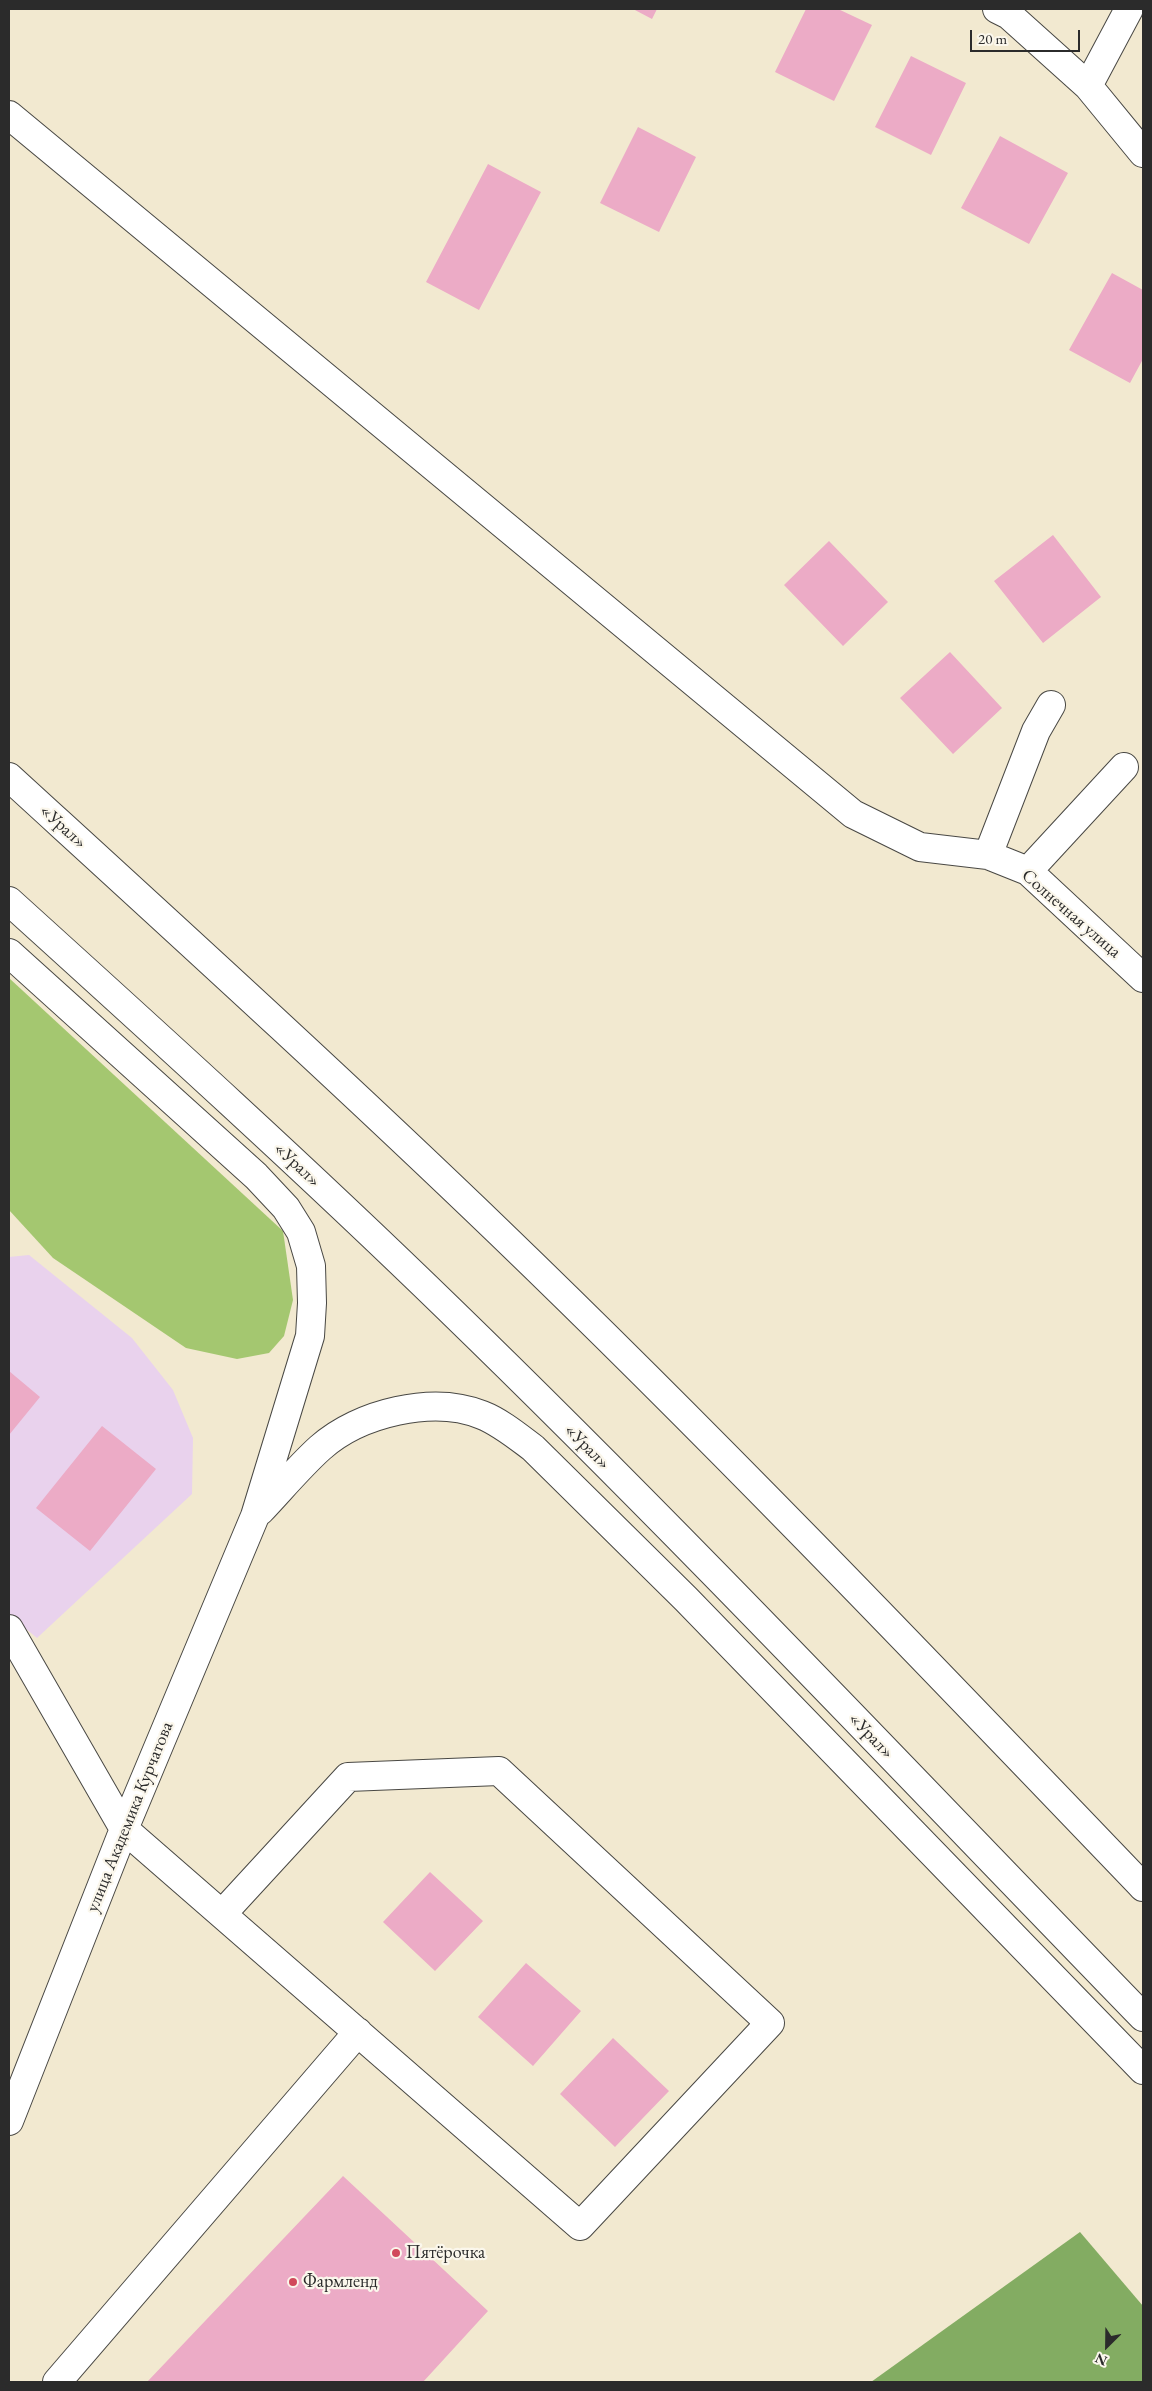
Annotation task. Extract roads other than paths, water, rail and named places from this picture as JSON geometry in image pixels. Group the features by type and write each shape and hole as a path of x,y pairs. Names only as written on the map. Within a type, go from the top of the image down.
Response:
{"main road":[{"path":"997,9 1009,15 1088,86 1143,153"},
{"path":"1088,86 1129,9"},
{"name":"Солнечная улица","path":"9,115 853,814 920,847 988,855 1028,871 1143,978"},
{"path":"988,855 1036,731 1051,704"},
{"path":"1028,871 1124,767"},
{"name":"«Урал»","path":"9,777 268,1014 500,1233 789,1518 1143,1887"},
{"name":"«Урал»","path":"9,901 211,1084 449,1309 718,1578 1143,2017"},
{"name":"улица Академика Курчатова","path":"9,954 256,1176 286,1208 301,1232 311,1266 312,1303 310,1336 255,1516 124,1829 9,2121"},
{"path":"255,1516 321,1447 350,1429 387,1413 424,1406 454,1408 482,1414 506,1428 533,1448 686,1599 1143,2070"},
{"path":"9,1629 124,1829 580,2226 770,2023 499,1771 348,1777 222,1914"},
{"path":"57,2382 358,2032"}],"place":[{"name":"Пятёрочка","path":"396,2253"},
{"name":"Фармленд","path":"293,2282"}]}
